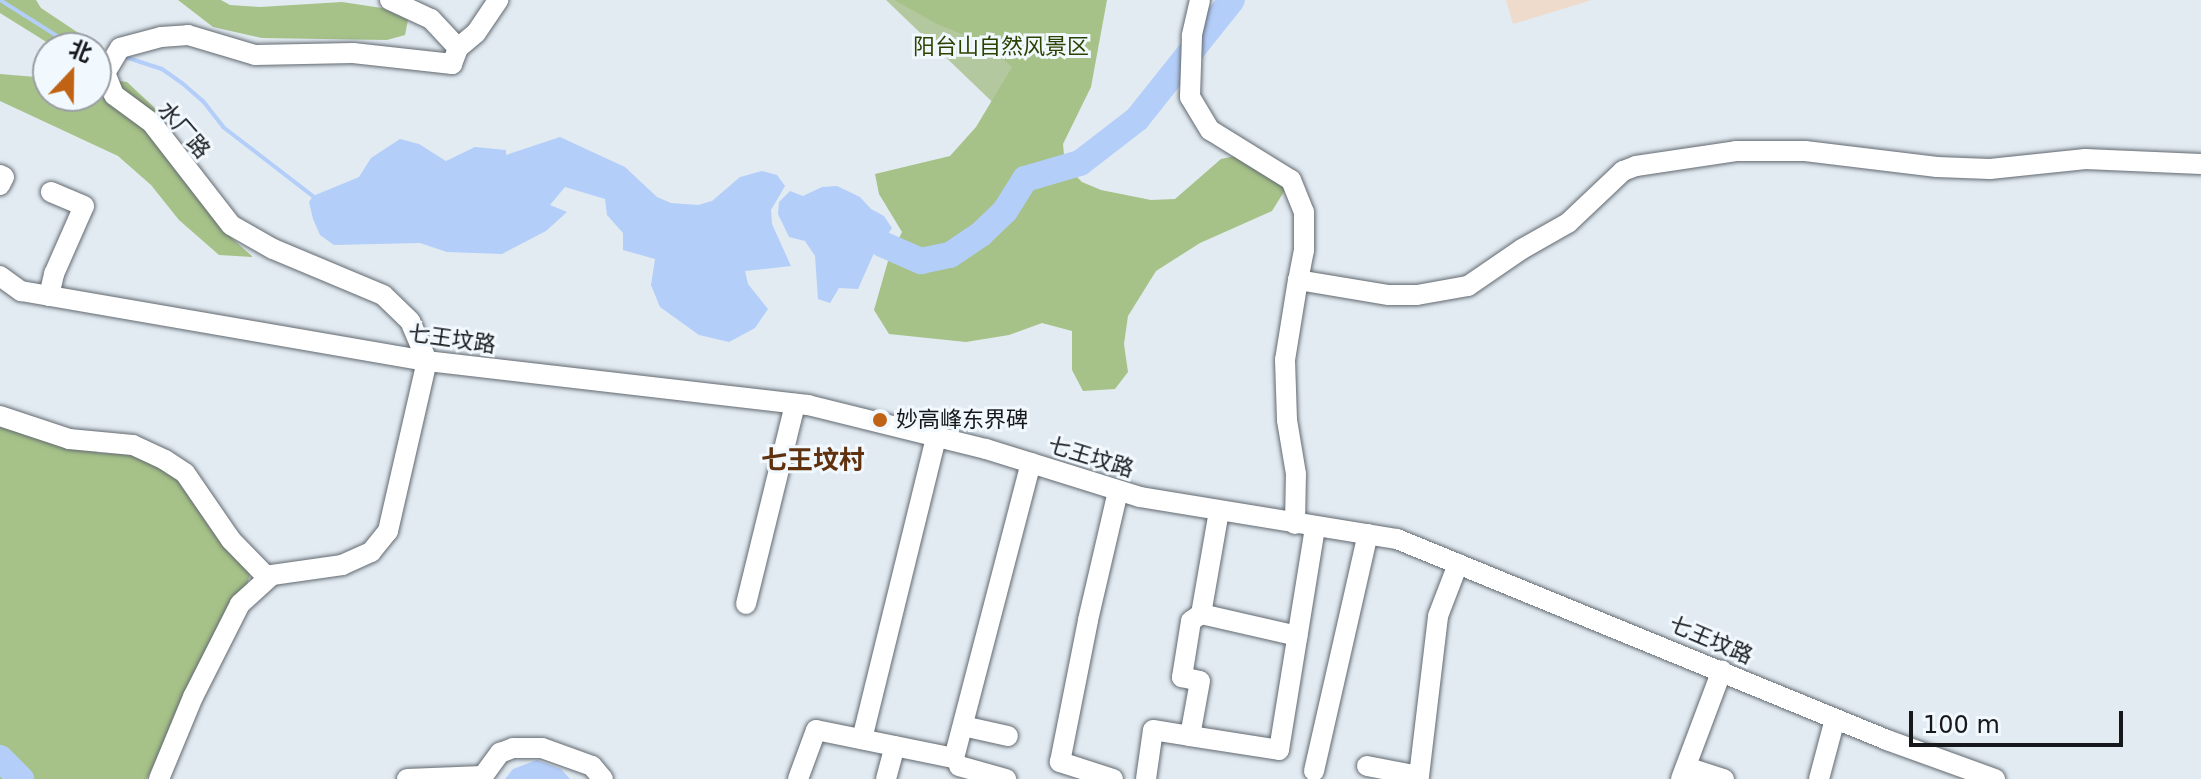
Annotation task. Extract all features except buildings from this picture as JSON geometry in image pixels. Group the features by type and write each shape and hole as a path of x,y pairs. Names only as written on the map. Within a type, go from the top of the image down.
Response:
{"street":[{"path":"390,0 431,19 458,48"},
{"name":"水厂路","path":"427,361 410,321 383,295 273,249 231,225 152,123 114,95 105,73 120,48 161,37 188,35 255,55 353,53 452,64 458,48 476,33 498,0"},
{"path":"1146,779 1153,730 1279,750 1298,636 1305,525 1287,420 1285,360 1304,250 1304,212 1291,180 1210,130 1190,97 1192,36 1200,0"},
{"path":"1298,280 1389,295 1468,286 1522,249 1568,223 1623,171 1636,166 1736,151 1805,151 1937,167 1990,169 2085,159 2201,164"},
{"path":"0,175 4,177 0,185"},
{"path":"49,296 54,274 84,206 51,192"},
{"name":"七王坟路","path":"0,276 21,291 427,361 795,404 936,437 1118,491 1219,511 1397,539 1835,719 1995,779"},
{"path":"159,779 193,697 240,604 268,578 342,565 371,552 388,531 427,361"},
{"path":"746,604 795,404"},
{"path":"0,416 69,439 133,445 165,460 185,473 231,540 268,578"},
{"path":"862,739 936,437"},
{"path":"956,768 963,726 1031,463"},
{"path":"1113,779 1060,762 1118,491"},
{"path":"1190,736 1200,681 1182,677 1191,621 1201,614 1219,511"},
{"path":"1314,771 1368,534"},
{"path":"1367,766 1419,776 1438,616 1458,564"},
{"path":"1201,614 1298,636"},
{"path":"1722,670 1684,773 1724,779"},
{"path":"1819,779 1835,719"},
{"path":"963,726 1008,736"},
{"path":"798,779 816,730 895,746 956,768 1006,779"},
{"path":"886,779 895,746"},
{"path":"407,779 483,776 500,753 513,748 542,748 592,766 603,779"}],"shaded area":[{"path":"1506,0 1592,0 1513,24"}],"green space":[{"path":"0,0 36,0 41,8 77,32 32,33 0,13"},
{"path":"178,0 221,0 230,5 260,7 342,2 382,8 408,20 405,35 387,40 262,38 213,27"},
{"name":"阳台山自然风景区","path":"886,0 1083,0 1008,117"},
{"path":"894,0 1107,0 1091,87 1063,144 1065,165 1082,182 1101,190 1151,200 1175,199 1221,159 1235,156 1283,179 1285,190 1272,211 1200,243 1156,271 1128,316 1124,344 1128,372 1115,389 1083,391 1072,370 1072,331 1042,323 1009,335 966,342 889,334 874,310 888,261 902,232 879,194 875,174 950,156 976,127 1012,67 986,44 937,24"},
{"path":"0,74 32,77 32,112 112,112 112,80 127,82 157,110 227,234 253,257 219,255 179,220 151,185 118,156 0,101"},
{"path":"0,416 99,453 140,455 164,464 252,567 245,592 192,682 147,779 0,779"}],"water":[{"path":"560,137 625,167 657,197 671,203 698,205 712,201 740,177 762,171 777,175 785,186 771,210 772,224 791,266 745,271 748,284 768,309 755,328 729,342 699,335 660,307 651,285 655,259 623,250 623,233 607,215 605,199 565,187 550,205 567,212 546,231 502,254 447,252 420,243 334,245 320,235 313,219 309,202 313,196 359,177 371,158 400,139 419,144 446,161 475,147 506,150 506,155"},
{"path":"837,186 860,197 871,209 884,216 892,228 874,253 858,289 839,288 830,303 818,299 815,256 805,241 789,237 778,214 779,202 790,191 803,196 822,187"},
{"path":"537,760 561,769 570,779 505,779 513,769"}],"waterway":[{"path":"0,0 51,32"},
{"path":"882,244 921,261 950,255 981,234 1005,211 1025,179 1080,163 1137,119 1232,0"},
{"path":"122,56 162,69 182,83 203,101 223,127 313,196"},
{"path":"0,758 21,779"}],"place":[{"name":"妙高峰东界碑","path":"880,420"}],"district":[{"name":"七王坟村","path":"813,461"}]}
